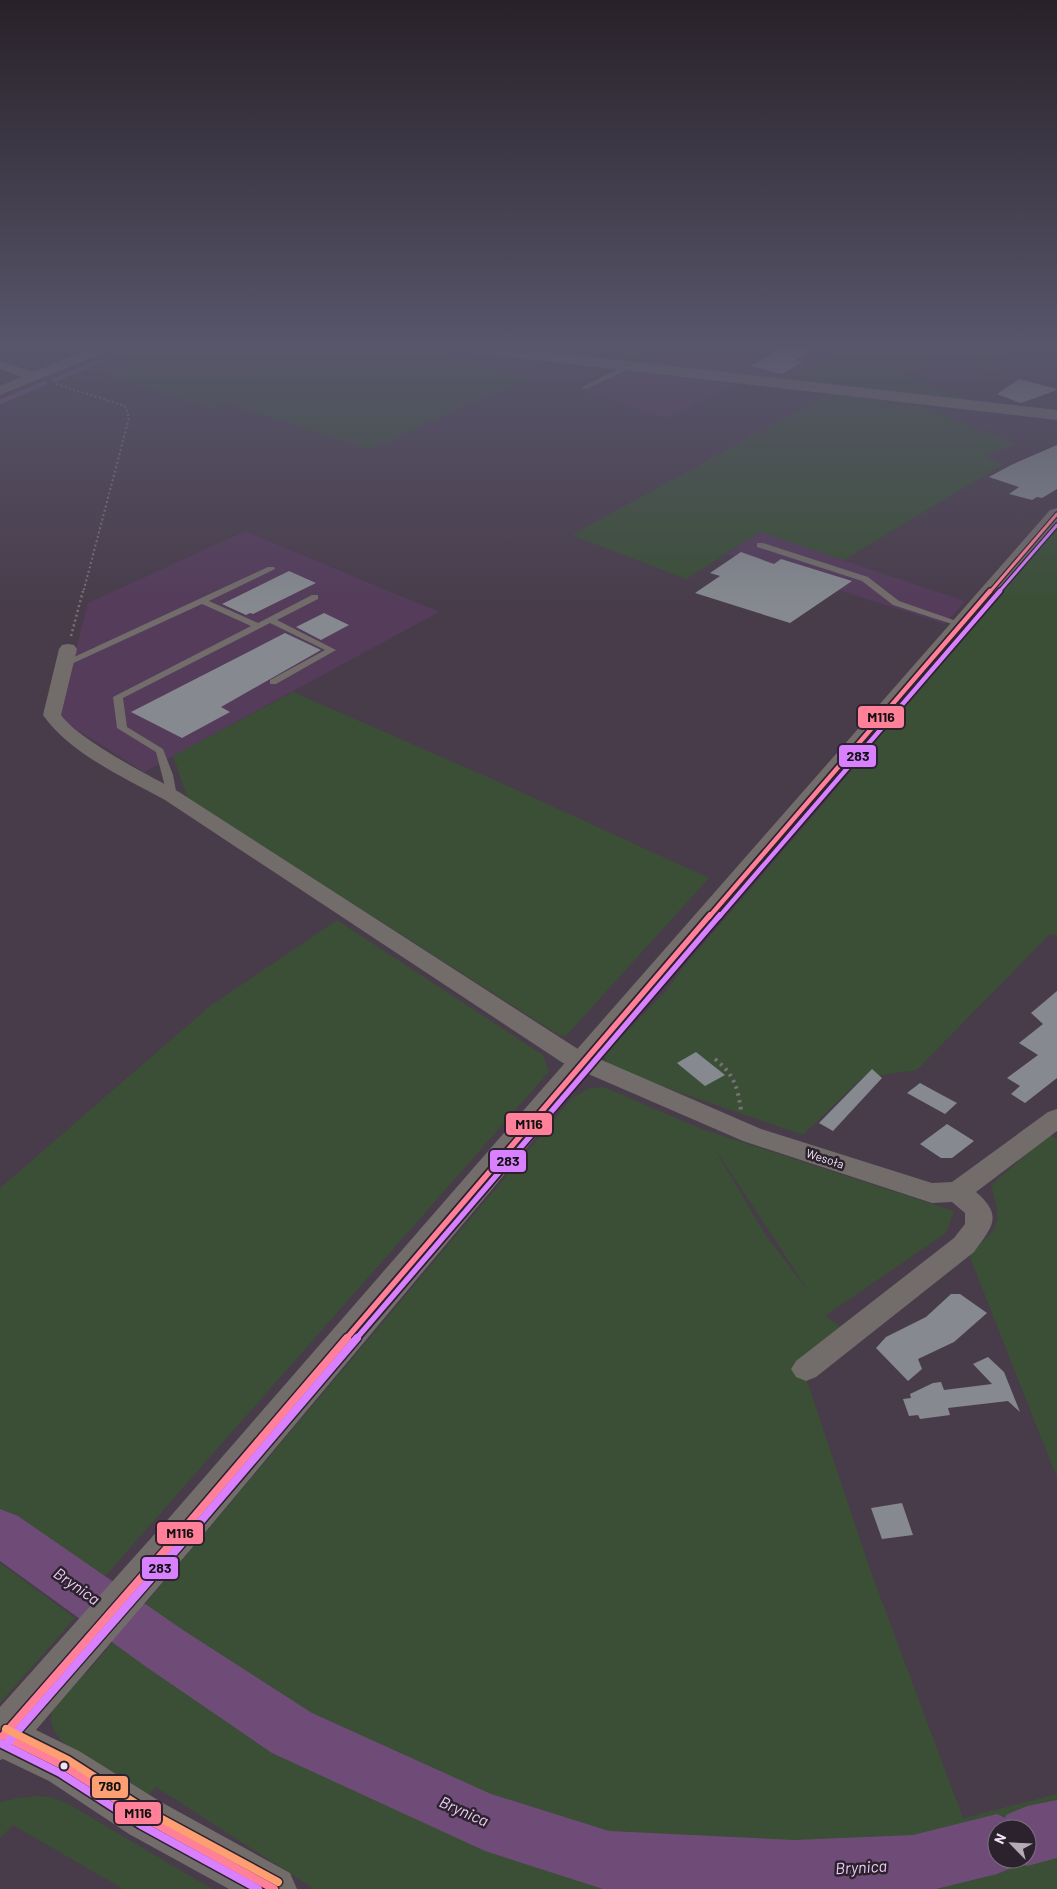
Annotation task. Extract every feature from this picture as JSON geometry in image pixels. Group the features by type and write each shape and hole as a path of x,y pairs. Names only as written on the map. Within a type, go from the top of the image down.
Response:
{"street":[{"path":"274,1889 145,1818 64,1766 1,1736 154,1563 582,1062 1057,514"},
{"name":"Wesoła","path":"66,656 52,715 54,719 116,764 172,796 568,1055 739,1130 932,1193 958,1192"},
{"path":"806,1369 964,1246 978,1226 979,1210 958,1192 1057,1118"}],"lane":[{"path":"760,544 866,579 896,603 961,624"},
{"path":"66,656 202,601 271,569"},
{"path":"172,796 160,750 122,728 118,697 315,597"},
{"path":"202,601 258,626"},
{"path":"270,620 332,650 273,682"}],"path":[{"path":"66,656 126,432"},
{"path":"715,1059 731,1072 738,1088 741,1114 739,1130"}],"shaded area":[{"path":"245,531 439,612 144,772 66,723 61,718 60,712 88,603"},
{"path":"760,532 965,601 945,624 726,554"}],"green space":[{"path":"316,432 407,432 369,449"},
{"path":"759,432 986,432 1015,444 985,456 1003,464 844,560 760,532 686,579 572,535"},
{"path":"1057,529 1057,936 1050,934 917,1070 862,1078 803,1135 621,1072 610,1065 606,1060 605,1054 666,991 686,964 826,801 998,593"},
{"path":"293,692 499,782 709,878 566,1036 559,1035 188,799 173,756"},
{"path":"337,920 543,1055 549,1072 100,1582 0,1512 0,1188 210,1006"},
{"path":"604,1087 702,1129 954,1211 946,1233 825,1316 860,1340 807,1381 871,1572 963,1818 1057,1794 1057,1889 314,1889 156,1787 148,1796 73,1751 55,1732 52,1723 54,1705 73,1675 86,1674 573,1097 590,1088","holes":["711,1143 810,1293 767,1237"]},
{"path":"1049,1135 1057,1139 1057,1478 969,1255 986,1238 995,1225 997,1210 991,1185"},
{"path":"0,1563 75,1618 0,1703"},
{"path":"36,1796 50,1797 67,1803 212,1889 123,1889 13,1825 0,1838 0,1802"}],"water":[{"path":"0,1511 100,1582 79,1608 0,1553"}],"building":[{"path":"1057,445 1057,489 1042,498 1037,497 1032,500 1009,494 1019,487 989,477 1011,465"},
{"path":"741,552 774,564 781,559 852,581 790,623 695,593 720,576 710,573"},
{"path":"289,571 316,583 253,614 246,615 222,604"},
{"path":"324,613 349,625 321,640 296,627"},
{"path":"285,633 321,650 221,707 230,712 182,738 131,712"},
{"path":"1057,991 1057,1078 1025,1103 1011,1094 1020,1086 1007,1078 1038,1055 1019,1043 1043,1024 1031,1013"},
{"path":"696,1052 725,1075 705,1086 677,1063"},
{"path":"872,1069 882,1078 833,1131 819,1123"},
{"path":"920,1083 957,1103 945,1114 907,1093"},
{"path":"947,1124 974,1141 952,1158 941,1158 920,1144"},
{"path":"951,1294 960,1294 987,1313 954,1342 918,1359 922,1369 908,1381 876,1348 886,1337 926,1317"},
{"path":"988,1357 1004,1372 1020,1412 1008,1401 948,1408 950,1415 920,1419 918,1415 909,1416 903,1399 911,1398 910,1394 933,1383 941,1382 944,1390 992,1384 973,1364"},
{"path":"902,1503 913,1535 882,1539 871,1508"}],"waterway":[{"name":"Brynica","path":"0,1532 164,1648 292,1733 485,1822 609,1861 794,1870 913,1865 987,1846"},
{"name":"Brynica","path":"1037,1834 1057,1829"},
{"path":"794,1870 797,1889"}],"transit line":[{"name":"M116","path":"3,1736 183,1530 554,1095 1057,514"},
{"name":"283","path":"9,1741 189,1535 560,1100 1057,525"},
{"name":"780","path":"6,1729 68,1760 149,1812 278,1882"},
{"name":"M116","path":"3,1736 64,1766 145,1818 274,1889"},
{"name":"283","path":"0,1743 60,1773 141,1825 258,1889"}]}
